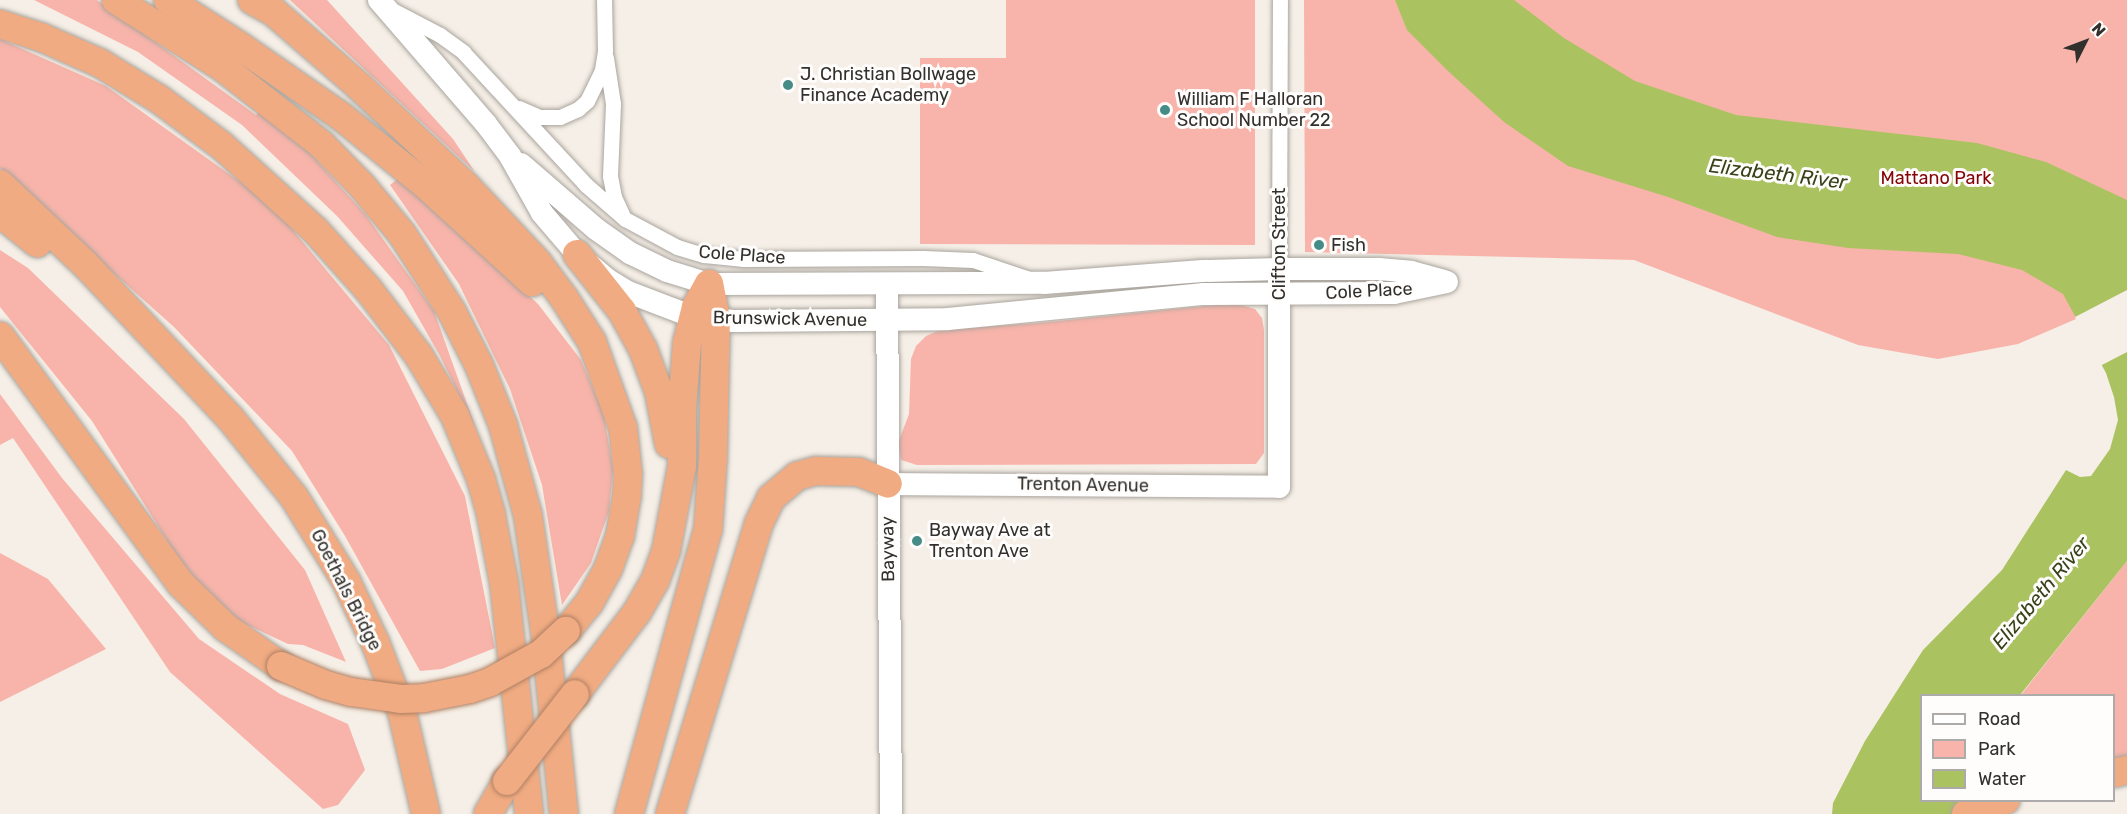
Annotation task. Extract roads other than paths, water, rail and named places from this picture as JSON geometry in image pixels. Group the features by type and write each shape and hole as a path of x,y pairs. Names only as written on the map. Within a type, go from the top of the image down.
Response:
{"highway":[{"path":"116,0 221,66 322,145 363,186 402,234 452,312 479,365 503,425 528,516 545,631 564,814"},
{"path":"168,0 241,46 342,117 462,216 532,283 570,330 610,387"},
{"path":"0,336 181,584 225,627 281,666 326,685 363,694 401,699 424,698 470,689 490,682 541,654 566,631 589,603 608,569 625,514 628,474 623,428 592,342 581,322 515,238 466,186 359,86 265,4"},
{"path":"8,26 109,68 159,99 222,144 316,231 368,289 419,356 459,426 481,479 491,515 504,583 529,814"},
{"path":"0,184 85,264 208,396"},
{"path":"0,213 208,396"},
{"path":"577,254 633,329 652,370 668,436 675,512"},
{"path":"628,814 708,530 712,481 704,318 709,284"},
{"path":"488,814 507,781 626,628 655,581 669,543 682,466 684,364 704,318"},
{"name":"Goethals Bridge","path":"208,396 274,470 315,528 346,581 375,642 402,712 426,814"},
{"path":"670,814 759,523 771,498 796,476 816,471 859,472 888,484"},
{"path":"1966,814 2003,802"}],"street":[{"path":"507,98 528,114 539,117 560,117 569,114 586,101 593,92 602,70 604,0"},
{"name":"Clifton Street","path":"1279,487 1280,0"},
{"name":"Cole Place","path":"385,2 453,43 474,61 573,172 625,219 677,248 716,257 955,258 986,263 1044,284"},
{"name":"Brunswick Avenue","path":"385,2 510,156 542,213 577,254 608,280 628,292 704,318 888,321"},
{"path":"604,50 614,104 611,186 625,219"},
{"name":"Brunswick Avenue","path":"510,156 596,229 630,253 667,271 709,284 887,285"},
{"name":"Cole Place","path":"887,285 1044,284 1203,271 1279,269 1395,270 1447,282 1394,293 1204,294 1007,315 888,321"},
{"name":"Bayway","path":"887,285 891,814"},
{"name":"Trenton Avenue","path":"888,484 1279,487"}],"water":[{"name":"Elizabeth River","path":"1395,0 1514,0 1564,38 1635,81 1736,115 1977,143 2046,162 2127,200 2127,561 2021,694 1920,694 1920,802 1963,802 1963,814 1832,814 1833,803 1865,741 1923,650 2002,570 2066,470 2080,477 2091,476 2110,449 2118,420 2114,397 2106,373 2063,294 2022,270 1958,254 1848,248 1777,237 1668,197 1568,166 1504,122 1407,30"}],"place":[{"name":"J. Christian Bollwage Finance Academy","path":"788,85"},
{"name":"William F Halloran School Number 22","path":"1165,110"},
{"name":"Fish","path":"1319,245"},
{"name":"Bayway Ave at Trenton Ave","path":"917,541"}],"park label":[{"name":"Mattano Park","path":"1936,178"}]}
